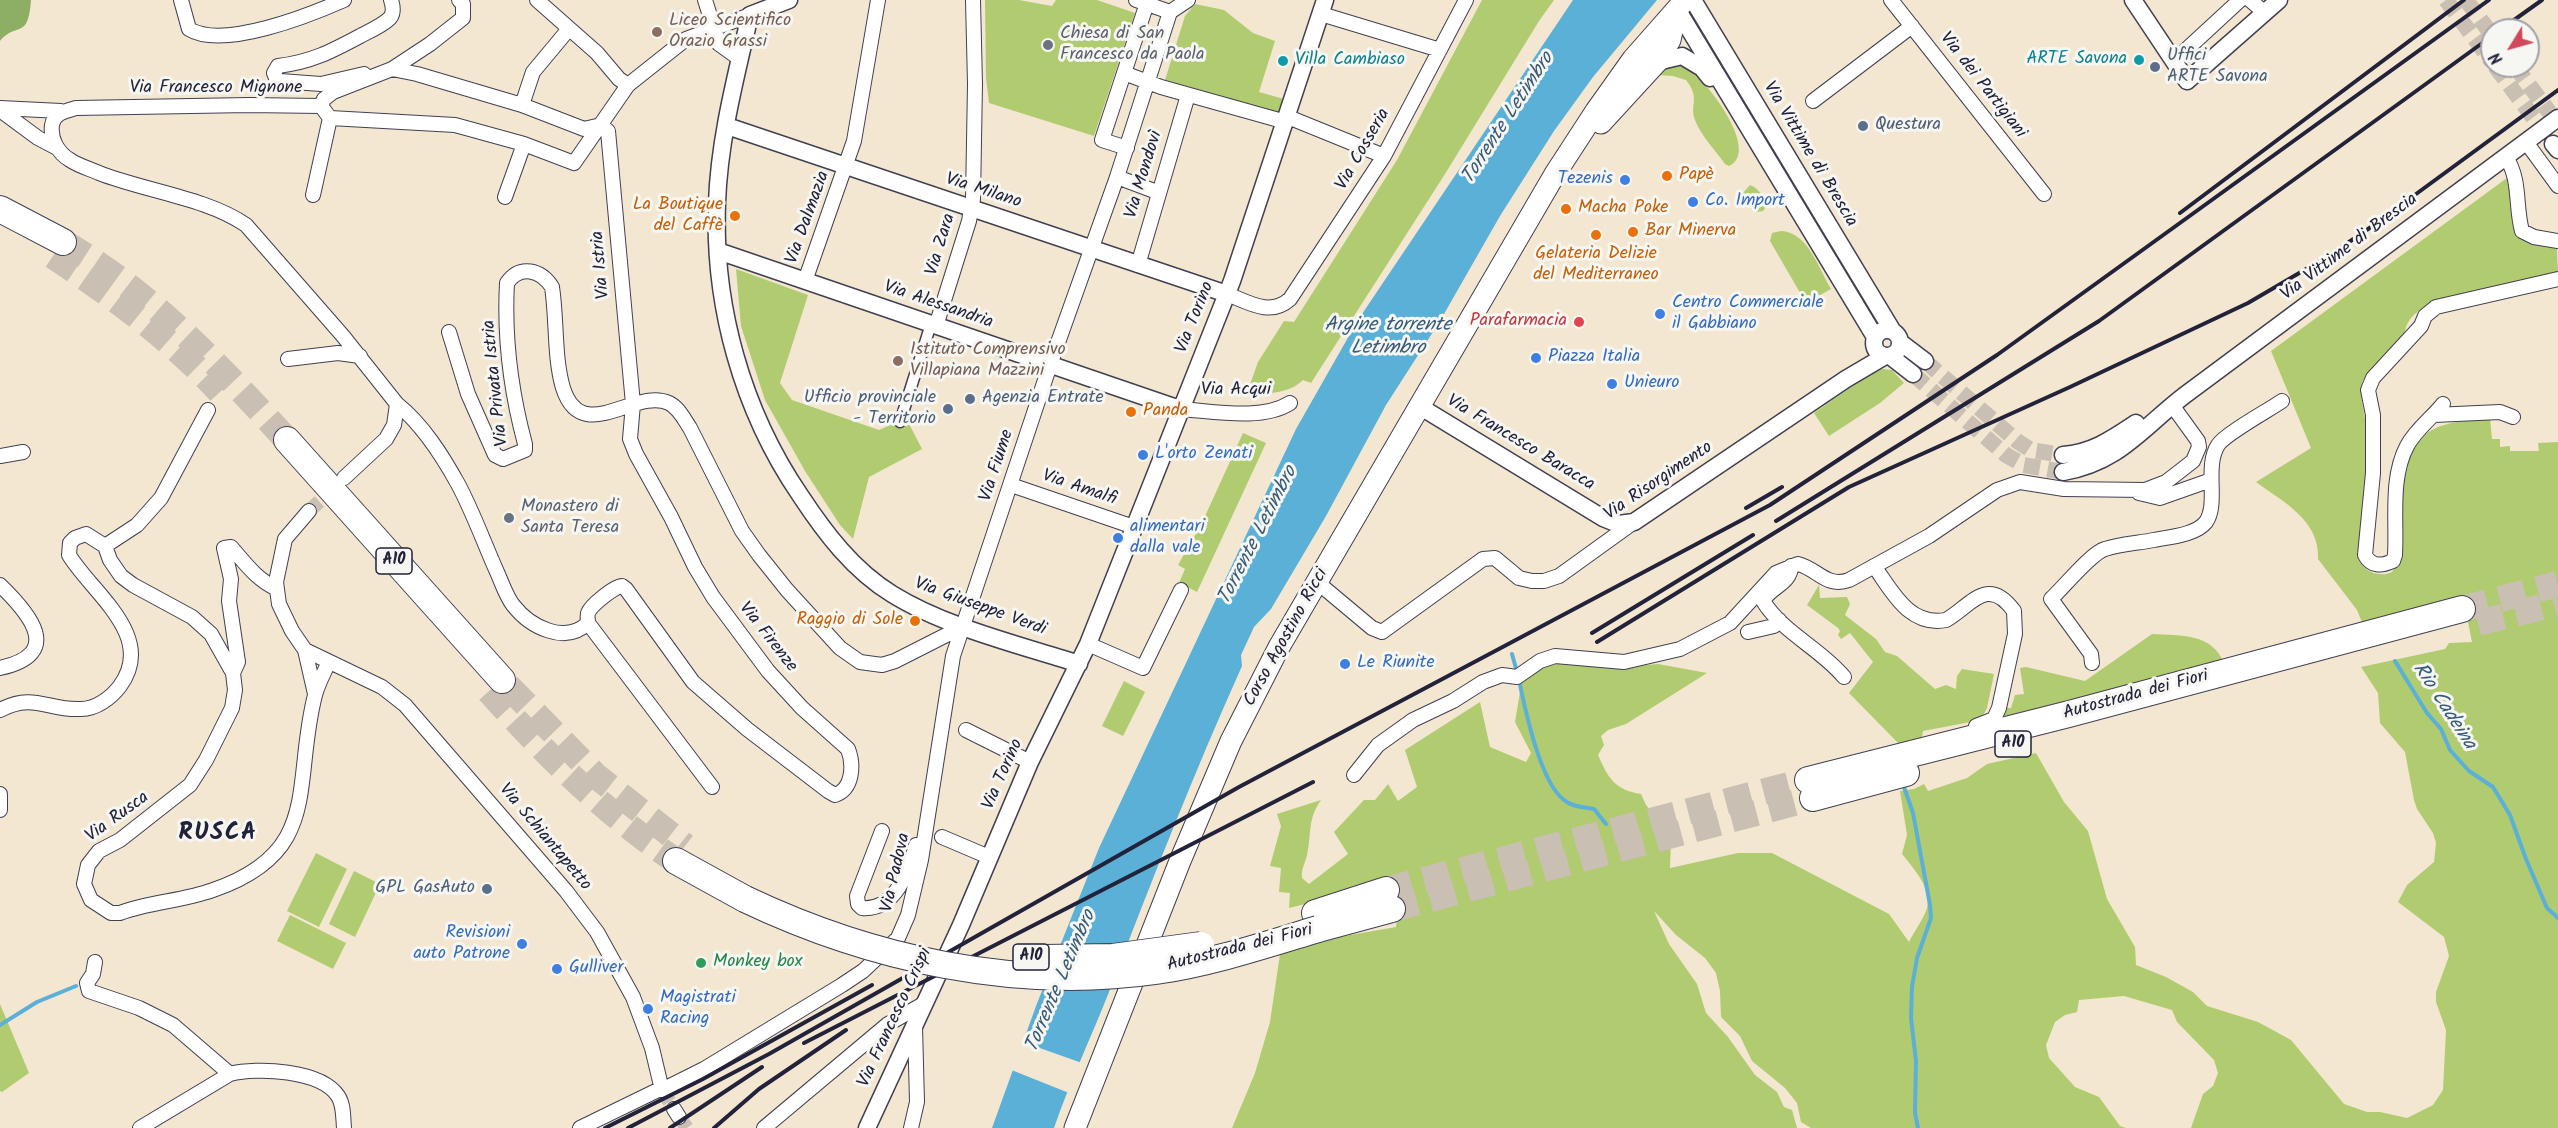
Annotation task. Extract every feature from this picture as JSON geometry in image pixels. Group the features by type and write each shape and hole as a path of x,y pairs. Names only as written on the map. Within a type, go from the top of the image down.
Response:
{"highway":[{"path":"0,209 58,249 0,227"},
{"name":"A10","path":"281,446 495,685"},
{"name":"Autostrada dei Fiori","path":"1811,789 2464,618"},
{"name":"Autostrada dei Fiori","path":"681,854 749,892 868,930 919,943 1019,957 1066,959 1113,957 1193,946 1316,921 1389,899"}],"main road":[{"name":"Corso Agostino Ricci","path":"1555,174 1658,62 1685,3"},
{"name":"Corso Agostino Ricci","path":"1075,1128 1180,861 1231,741 1279,647 1555,174 1596,111 1634,59 1685,3"}],"street":[{"path":"181,0 189,29 206,36 280,25 302,19 344,0"},
{"path":"375,76 360,74 321,84 280,81 274,73 278,66 324,56 372,30 391,17 391,0"},
{"name":"Via Francesco Mignone","path":"0,109 61,111 76,108 186,106 326,112 324,99 333,92 392,69 430,44 463,18 463,4 459,0"},
{"path":"537,0 568,30 597,53 619,79 628,85"},
{"path":"705,0 719,44 740,59"},
{"path":"313,195 326,112 455,125 524,144 574,164 628,85 686,39 789,0"},
{"name":"Via Dalmazia","path":"805,281 847,167 854,141 878,0"},
{"name":"Via Zara","path":"933,325 971,209 975,84 973,0"},
{"path":"1127,148 1102,140 1124,73 1141,2 1170,12 1188,0"},
{"name":"Via Cosseria","path":"1227,294 1270,309 1278,308 1290,299 1384,156 1466,0"},
{"name":"Via dei Partigiani","path":"1891,0 2044,194"},
{"path":"2133,0 2187,81 2279,0"},
{"path":"2174,61 2240,0"},
{"path":"2250,0 2265,13"},
{"name":"Via Vittime di Brescia","path":"1685,3 1737,110 1881,348 1913,375"},
{"name":"Via Vittime di Brescia","path":"1685,3 1896,336 1925,362"},
{"path":"1323,7 1440,50"},
{"name":"Via Torino","path":"961,925 1030,762 1088,645 1227,294 1323,7"},
{"name":"Via Fiume","path":"964,626 1050,365 1118,177 1170,12"},
{"name":"Via Giuseppe Verdi","path":"750,15 727,126 717,202 721,298 729,334 752,408 788,478 831,540 876,583 913,605 964,626 1079,664"},
{"path":"1813,101 1912,26"},
{"path":"522,105 533,72 568,30"},
{"name":"Via Vittime di Brescia","path":"1658,62 1682,56 1693,60 1702,68 1726,102 1737,110"},
{"path":"392,69 417,74 522,105 584,129 601,125"},
{"path":"1124,73 1188,95 1287,120 1384,156"},
{"name":"Via Mondovì","path":"1138,265 1188,95"},
{"name":"Via Francesco Mignone","path":"0,109 38,138 57,148 69,160 117,179 230,213 246,225 290,273 397,404 409,414 431,441 459,486 513,606 548,631 571,633 588,623"},
{"path":"57,148 51,135 52,122 61,111"},
{"name":"Via Vittime di Brescia","path":"2063,463 2089,466 2108,457 2152,425 2169,407 2558,118"},
{"name":"Via Istria","path":"601,125 608,131 633,404"},
{"name":"Via Milano","path":"727,126 1227,294"},
{"path":"2526,142 2558,186"},
{"path":"505,197 524,144"},
{"path":"2506,157 2516,177 2518,218 2522,231 2534,237 2558,241"},
{"path":"1118,177 1158,192"},
{"name":"Via Alessandria","path":"718,251 1180,409"},
{"name":"Via Privata Istria","path":"449,332 468,394 498,458 514,456 525,450 508,352 507,283 520,273 536,271 546,277 552,287 563,389 572,404 583,414 594,415 633,404"},
{"path":"2443,404 2423,423 2407,446 2399,467 2393,561 2384,565 2374,565 2365,555 2373,473 2373,415 2368,390 2373,378 2421,326 2425,316 2436,307 2558,279"},
{"path":"900,422 933,325"},
{"name":"Via Risorgimento","path":"1317,582 1372,628 1382,632 1472,567 1490,557 1520,578 1544,581 1567,571 1634,522 1846,379 1881,348 1880,331 1896,336"},
{"path":"1881,348 1899,349 1896,336"},
{"path":"288,359 338,353 360,356"},
{"path":"633,404 664,401 672,404 681,413 742,531 787,590 840,648 860,662 876,665 895,661 964,626"},
{"path":"2092,663 2091,654 2051,599 2076,576 2093,555 2104,549 2171,536 2194,530 2205,523 2209,514 2212,462 2218,445 2282,401"},
{"name":"Via Acqui","path":"1180,409 1259,413 1273,412 1290,403"},
{"path":"344,478 386,439 394,425 397,404"},
{"name":"Via Firenze","path":"588,623 588,614 591,609 616,587 622,586 678,664 693,682 721,708 828,791 835,795 842,793 847,786 852,768 849,749 802,708 768,671 718,604 695,567 630,439 633,404"},
{"name":"Via Francesco Baracca","path":"1419,406 1602,518 1617,524 1634,522"},
{"path":"1354,775 1378,745 1392,733 1428,711 1453,701 1483,682 1502,675 1517,677 1540,661 1555,656 1624,662 1680,649 1730,623 1770,578 1791,566 1803,565 1818,577 1829,582 1841,583 1929,536 1997,490 2020,482 2064,489 2145,490 2166,482 2193,461 2198,452 2198,441 2169,407"},
{"path":"0,710 25,701 82,710 98,705 113,694 125,678 130,665 129,643 124,630 104,596 69,555 70,543 75,538 86,534 105,546 136,525 161,498 208,410"},
{"path":"2434,415 2500,412 2513,417"},
{"path":"0,456 23,452"},
{"path":"2130,490 2160,498 2211,480"},
{"name":"Via Amalfi","path":"1011,485 1134,527"},
{"path":"309,511 285,539 277,588 279,604 292,631 306,650 329,662"},
{"name":"Via Rusca","path":"105,546 110,560 127,580 192,617 211,634 233,673 236,690 232,708 206,760 190,785 120,840 99,851 88,865 84,884 91,900 111,913 167,903 214,890 271,859 288,837 302,794 315,694 329,662"},
{"path":"233,673 238,662 229,601 231,579 224,548 231,547 256,576 277,588"},
{"path":"1791,566 1791,572 1765,596 1763,601 1779,620 1820,656 1831,661 1844,677"},
{"path":"1874,566 1900,604 1909,612 1924,619 1946,620 1977,596 1985,594 2000,598 2014,611 2015,634 2011,658 1994,719 1988,723 1936,735"},
{"path":"0,585 30,616 36,630 36,644 30,656 19,663 0,668"},
{"path":"1088,645 1143,668 1181,590"},
{"path":"1748,632 1774,626 1779,620"},
{"path":"588,623 712,787"},
{"name":"Via Padova","path":"580,1128 704,1069 864,971 898,938 908,915 925,831 953,656 964,626"},
{"name":"Via Rusca","path":"306,650 315,694"},
{"name":"Via Schiantapetto","path":"329,662 382,687 405,705 566,891 597,932 633,997 652,1048 662,1090"},
{"path":"966,730 1030,762"},
{"path":"0,794 0,810"},
{"path":"882,831 857,896 858,904 862,908 880,906 891,897 909,867 919,837 925,831"},
{"path":"942,837 989,857"},
{"name":"Via Francesco Crispi","path":"867,1128 961,925"},
{"path":"95,963 93,974 87,983 89,991 139,1008 172,1025 230,1074"},
{"path":"764,1128 888,1024 925,1003"},
{"path":"911,1128 917,1102 915,1024"},
{"path":"140,1128 230,1074 246,1070 304,1076 326,1084 338,1096 342,1104 344,1128"}],"green space":[{"path":"0,0 31,0 30,13 24,26 6,35 0,41"},
{"path":"985,0 1019,0 1052,6 1056,0 1097,0 1135,13 1094,136 989,103 986,78"},
{"path":"1482,0 1554,0 1311,383 1303,380 1284,391 1246,396 1258,362 1284,321 1294,322 1397,160"},
{"path":"1195,4 1224,10 1253,33 1275,41 1259,92 1284,99 1280,113 1165,80 1185,16"},
{"path":"1680,63 1690,69 1714,95 1734,129 1739,145 1738,158 1729,166 1705,138 1695,120 1693,92 1686,80 1657,75 1663,69"},
{"path":"2511,175 2526,240 2557,249 2558,272 2550,277 2428,304 2413,316 2407,324 2405,333 2363,380 2362,397 2367,435 2367,492 2365,518 2358,553 2361,563 2372,572 2388,574 2396,567 2402,546 2401,487 2404,467 2418,440 2429,432 2455,422 2490,418 2492,439 2500,439 2500,447 2510,446 2510,451 2539,451 2538,443 2558,442 2558,1128 2191,1128 2203,1094 2213,1086 2218,1073 2214,1060 2177,1022 2172,1010 2124,996 2079,1000 2077,1012 2065,1015 2055,1022 2046,1045 2049,1058 2075,1087 2099,1097 2120,1126 2126,1128 1811,1128 1801,1122 1797,1103 1785,1088 1752,1061 1740,1036 1721,1017 1720,991 1716,973 1705,958 1676,935 1654,911 1669,944 1697,984 1706,1013 1728,1037 1755,1075 1777,1092 1784,1107 1792,1110 1797,1128 1232,1128 1255,1073 1270,1022 1281,947 1396,927 1397,917 1338,896 1289,908 1290,893 1279,892 1281,868 1270,866 1281,826 1277,814 1321,800 1312,820 1302,872 1302,878 1309,884 1348,854 1334,832 1364,800 1375,800 1388,784 1398,801 1417,787 1405,750 1480,702 1490,747 1526,762 1531,753 1515,722 1522,680 1554,661 1590,662 1612,668 1658,664 1707,673 1626,724 1608,730 1601,736 1604,745 1598,755 1613,782 1641,794 1654,815 1668,827 1671,838 1670,868 1738,853 1772,853 1889,914 1909,942 1926,912 1928,901 1921,879 1902,854 1907,835 1900,791 1914,789 1924,784 1928,791 1967,778 1987,764 2036,753 2064,802 2088,831 2107,899 2135,947 2136,965 2166,977 2193,992 2207,1006 2258,1022 2291,1040 2344,1104 2367,1112 2380,1112 2407,1118 2433,1105 2443,1090 2446,1030 2436,1002 2436,992 2449,956 2444,937 2398,902 2407,885 2434,862 2436,843 2433,833 2417,809 2405,752 2380,723 2378,693 2361,667 2445,649 2449,643 2472,642 2464,602 2364,627 2357,610 2318,559 2313,533 2306,523 2298,513 2256,482 2311,448 2271,351"},
{"path":"1750,185 1756,188 1763,197 1766,207 1763,211 1757,212 1743,193"},
{"path":"1781,231 1799,238 1806,245 1831,289 1806,303 1770,241 1772,233"},
{"path":"736,269 808,295 780,383 792,400 879,430 906,418 922,449 869,477 853,539 840,525 805,471 765,400 741,326"},
{"path":"1883,369 1892,370 1904,383 1880,403 1829,436 1814,413 1873,372"},
{"path":"1243,433 1266,443 1197,592 1179,583 1185,569 1178,565 1201,525"},
{"path":"1819,585 1820,598 1847,597 1850,604 1845,615 1876,639 1885,652 1897,656 1935,689 1946,685 1956,689 1957,676 1962,669 1994,674 1987,708 1981,720 1923,731 1921,743 1900,745 1849,693 1873,662 1850,633 1841,639 1838,635 1840,631 1838,628 1807,605"},
{"path":"2152,634 2184,636 2204,641 2219,654 2225,665 2001,723 2006,708 2011,708 2015,695 2024,694 2020,668 2026,667 2085,681"},
{"path":"1124,681 1145,692 1123,736 1102,726"},
{"path":"316,853 347,869 319,927 287,911"},
{"path":"354,871 380,884 355,937 329,924"},
{"path":"290,915 346,943 333,969 277,941"},
{"path":"0,1004 29,1073 2,1092 0,1091"}],"water":[{"name":"Argine torrente Letimbro","path":"1573,0 1657,0 1593,77 1554,131 1500,216 1440,321 1386,405 1326,516 1271,609 1254,627 1241,655 1242,666 1173,828 1054,1128 992,1128 1036,1006 1099,848 1296,429 1358,320"}],"pier":[{"path":"1020,1041 1082,1063 1069,1093 1009,1069"}],"waterway":[{"path":"1512,654 1517,672"},
{"name":"Rio Cadeina","path":"2395,661 2427,713 2441,729 2450,750 2469,771 2493,787 2510,815 2547,908 2558,918"},
{"path":"1519,680 1535,744 1555,791 1571,804 1594,809 1606,824"},
{"path":"1904,787 1913,813 1931,918 1917,958 1912,987 1911,1018 1916,1061 1915,1113 1918,1128"},
{"path":"0,1025 37,1002 76,986"}],"tunnel":[{"path":"2446,0 2480,46"},
{"path":"2466,0 2480,19"},
{"path":"2504,78 2550,140"},
{"path":"2524,78 2558,124"},
{"path":"63,242 96,263 156,308 235,384 287,440"},
{"path":"53,256 141,319 182,354 220,392"},
{"path":"1925,361 2017,441 2031,450 2063,455"},
{"path":"1913,374 2006,455 2024,465 2063,472"},
{"path":"309,511 334,488"},
{"path":"2462,609 2558,584"},
{"path":"2478,623 2558,603"},
{"path":"508,686 596,776 685,846"},
{"path":"489,691 577,782 650,843 676,861"},
{"path":"1386,890 1808,780"},
{"path":"1392,909 1813,798"},
{"path":"662,1090 674,1109"},
{"path":"679,1117 687,1128"}],"railway":[{"path":"2180,213 2464,0"},
{"path":"628,1128 769,1054 1239,787 1770,505 1997,355 2489,0"},
{"path":"2517,18 2542,0"},
{"path":"1776,521 2099,321 2480,45"},
{"path":"1597,642 1849,487 2248,303 2330,255 2371,227 2558,90"},
{"path":"1746,508 1782,487"},
{"path":"1592,633 1753,535"},
{"path":"804,1043 1313,782"},
{"path":"605,1128 703,1079 872,985"},
{"path":"714,1128 759,1089 846,1030"},
{"path":"670,1128 762,1067"}],"place":[{"name":"Liceo Scientifico Orazio Grassi","path":"657,32"},
{"name":"Chiesa di San Francesco da Paola","path":"1048,45"},
{"name":"ARTE Savona","path":"2139,60"},
{"name":"Villa Cambiaso","path":"1283,61"},
{"name":"Uffici ARTE Savona","path":"2155,67"},
{"name":"Questura","path":"1863,126"},
{"name":"Papè","path":"1667,176"},
{"name":"Tezenis","path":"1625,180"},
{"name":"Co. Import","path":"1693,202"},
{"name":"Macha Poke","path":"1566,209"},
{"name":"La Boutique del Caffè","path":"735,216"},
{"name":"Bar Minerva","path":"1633,232"},
{"name":"Gelateria Delizie del Mediterraneo","path":"1596,235"},
{"name":"Centro Commerciale il Gabbiano","path":"1660,314"},
{"name":"Parafarmacia","path":"1579,322"},
{"name":"Piazza Italia","path":"1536,358"},
{"name":"Istituto Comprensivo Villapiana Mazzini","path":"898,361"},
{"name":"Unieuro","path":"1612,384"},
{"name":"Agenzia Entrate","path":"970,399"},
{"name":"Ufficio provinciale - Territorio","path":"948,409"},
{"name":"Panda","path":"1131,412"},
{"name":"L'orto Zenati","path":"1143,455"},
{"name":"Monastero di Santa Teresa","path":"509,518"},
{"name":"alimentari dalla vale","path":"1118,538"},
{"name":"Raggio di Sole","path":"915,621"},
{"name":"Le Riunite","path":"1345,664"},
{"name":"GPL GasAuto","path":"487,889"},
{"name":"Revisioni auto Patrone","path":"522,944"},
{"name":"Monkey box","path":"701,963"},
{"name":"Gulliver","path":"557,969"},
{"name":"Magistrati Racing","path":"648,1009"}],"district":[{"name":"RUSCA","path":"218,835"}],"water label":[{"name":"Torrente Letimbro","path":"1509,119"},
{"name":"Torrente Letimbro","path":"1259,536"},
{"name":"Torrente Letimbro","path":"1062,982"}]}
